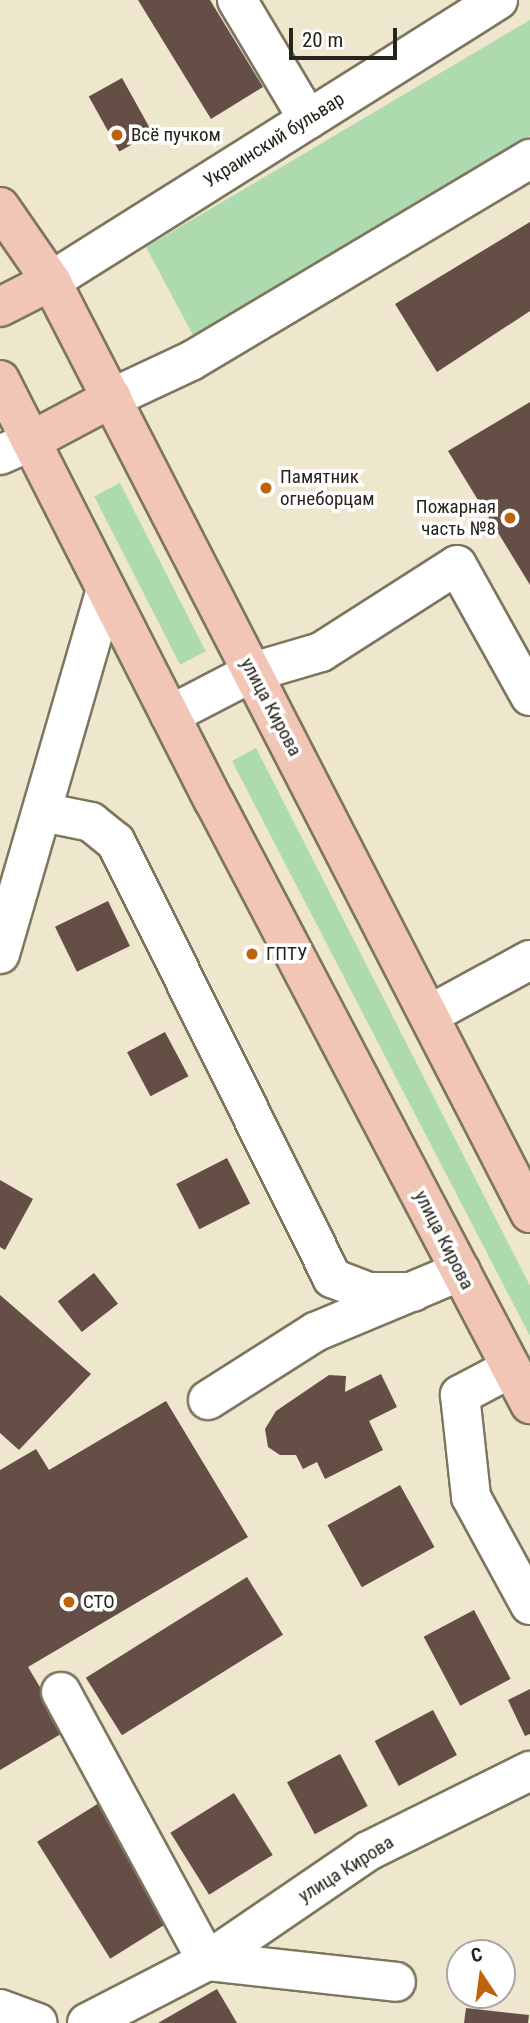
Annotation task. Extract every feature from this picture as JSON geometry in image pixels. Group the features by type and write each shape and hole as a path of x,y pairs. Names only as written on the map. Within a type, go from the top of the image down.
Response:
{"main road":[{"name":"улица Кирова","path":"0,207 51,281 530,1213"},
{"path":"0,307 51,281"},
{"name":"улица Кирова","path":"0,380 15,448 106,590 530,1404"},
{"path":"15,448 112,398"}],"street":[{"path":"237,0 308,119"},
{"name":"Украинский бульвар","path":"51,281 498,0"},
{"path":"112,398 191,360 530,159"},
{"path":"170,715 253,672 321,652 457,565 530,696"},
{"path":"0,954 106,590"},
{"path":"42,812 90,822 116,842 332,1278 368,1292 413,1293"},
{"path":"429,1014 530,960"},
{"path":"208,1400 315,1332 461,1272"},
{"path":"511,1368 460,1395 471,1497 530,1605"},
{"path":"61,1692 207,1961 396,1982"},
{"name":"улица Кирова","path":"88,2023 207,1961 368,1850 530,1771"},
{"path":"0,2009 38,2023"}],"green space":[{"path":"530,20 530,136 193,335 146,247"},
{"path":"120,483 206,651 180,665 94,496"},
{"path":"256,748 530,1286 530,1336 232,761"}],"building":[{"path":"138,0 210,0 263,87 211,119"},
{"path":"122,78 153,133 119,152 89,96"},
{"path":"530,222 530,311 437,372 395,304"},
{"name":"Пожарная часть №8","path":"530,402 530,585 448,451"},
{"path":"108,901 130,946 77,972 55,927"},
{"path":"165,1032 188,1076 151,1096 127,1052"},
{"path":"227,1158 250,1203 199,1229 176,1184"},
{"path":"0,1180 33,1199 5,1250 0,1247"},
{"path":"94,1273 118,1304 82,1332 58,1301"},
{"path":"0,1295 91,1374 19,1450 0,1433"},
{"path":"381,1374 397,1407 369,1421 383,1450 325,1479 317,1462 303,1469 296,1455 280,1455 268,1447 265,1429 276,1411 329,1375 346,1376 345,1392"},
{"name":"СТО","path":"166,1401 248,1537 28,1667 66,1731 0,1770 0,1470 36,1449 49,1470"},
{"path":"400,1485 434,1547 362,1587 327,1525"},
{"path":"247,1577 283,1635 122,1735 86,1678"},
{"path":"474,1610 511,1679 460,1706 424,1637"},
{"path":"530,1689 530,1734 525,1736 508,1700"},
{"path":"433,1710 457,1755 399,1786 375,1741"},
{"path":"340,1754 368,1806 315,1834 287,1782"},
{"path":"234,1793 273,1855 209,1895 170,1833"},
{"path":"99,1803 172,1920 110,1959 37,1842"},
{"path":"217,1989 237,2023 158,2023"},
{"path":"466,2009 529,2015 528,2023 464,2023"}],"place":[{"name":"Всё пучком","path":"117,135"},
{"name":"Памятник огнеборцам","path":"266,488"},
{"name":"Пожарная часть №8","path":"510,518"},
{"name":"ГПТУ","path":"252,954"},
{"name":"СТО","path":"69,1602"}]}
